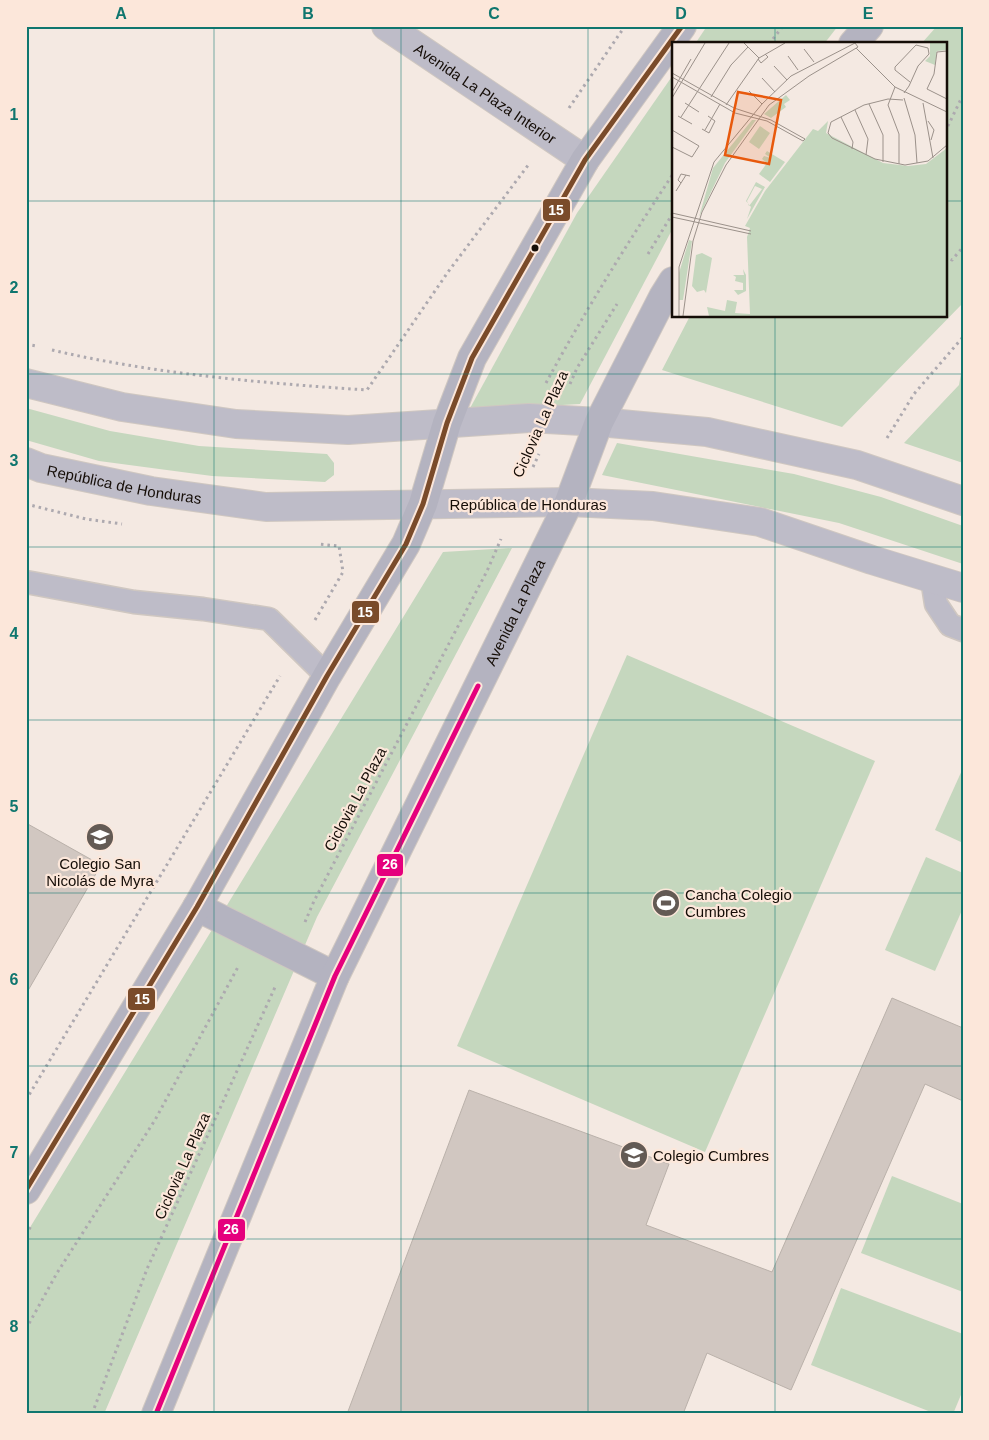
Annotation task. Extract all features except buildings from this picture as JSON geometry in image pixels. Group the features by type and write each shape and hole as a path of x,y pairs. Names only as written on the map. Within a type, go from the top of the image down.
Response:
{"main road":[{"path":"26,1190 197,907 327,676 406,544 423,504 446,423 472,358 585,160 682,26"},
{"path":"855,42 868,26"},
{"name":"Avenida La Plaza","path":"156,1414 335,976 569,502 599,422 672,283"},
{"path":"197,907 335,976"}],"street":[{"name":"Avenida La Plaza Interior","path":"386,26 585,160"},
{"path":"26,383 122,406 236,424 348,430 541,419 599,422 707,432 868,468 963,501"},
{"name":"República de Honduras","path":"26,462 41,468 151,491 266,506 569,502 653,506 760,522 963,588"}],"lane":[{"path":"932,579 936,604 950,625 963,630"},
{"path":"26,582 134,602 203,608 269,619 327,676"}],"path":[{"path":"26,344 168,372 267,384 366,390 448,272 549,136 626,26"},
{"path":"771,42 783,26"},
{"path":"946,130 963,95"},
{"path":"541,419 577,325 672,176"},
{"path":"643,262 672,215"},
{"path":"946,257 952,260 963,247"},
{"name":"Ciclovia La Plaza","path":"92,1414 147,1269 314,901 487,571 517,503 541,419 577,368 618,303"},
{"path":"868,468 914,394 963,337"},
{"path":"26,1100 343,572 339,546"},
{"path":"26,1329 58,1273 155,1120 255,936"}],"green space":[{"path":"707,26 838,26 826,42 696,42"},
{"path":"937,26 963,26 963,303 842,427 662,370 689,318 946,318 946,42 923,42"},
{"path":"672,76 672,230 580,404 469,410 577,213"},
{"path":"963,362 963,463 904,443 959,385"},
{"path":"26,408 110,431 199,446 327,454 334,463 334,475 325,482 212,476 99,461 26,440"},
{"path":"617,443 794,474 881,497 963,526 963,564 839,523 602,475"},
{"path":"512,548 317,917 104,1414 26,1414 26,1234 443,552"},
{"name":"Cancha Colegio Cumbres","path":"627,655 875,761 705,1152 457,1046"},
{"path":"963,768 963,843 935,830"},
{"path":"926,857 963,873 963,908 935,971 885,950"},
{"path":"892,1176 963,1204 963,1292 861,1253"},
{"path":"841,1288 963,1334 963,1390 953,1414 936,1414 811,1365"}],"transit line":[{"name":"15","path":"26,1190 197,907 327,676 406,544 423,504 447,423 472,358 585,160 682,26"},
{"name":"26","path":"156,1414 335,976 478,686"}],"place":[{"name":"Colegio San Nicolás de Myra","path":"100,837"},
{"name":"Cancha Colegio Cumbres","path":"666,903"},
{"name":"Colegio Cumbres","path":"634,1155"}]}
